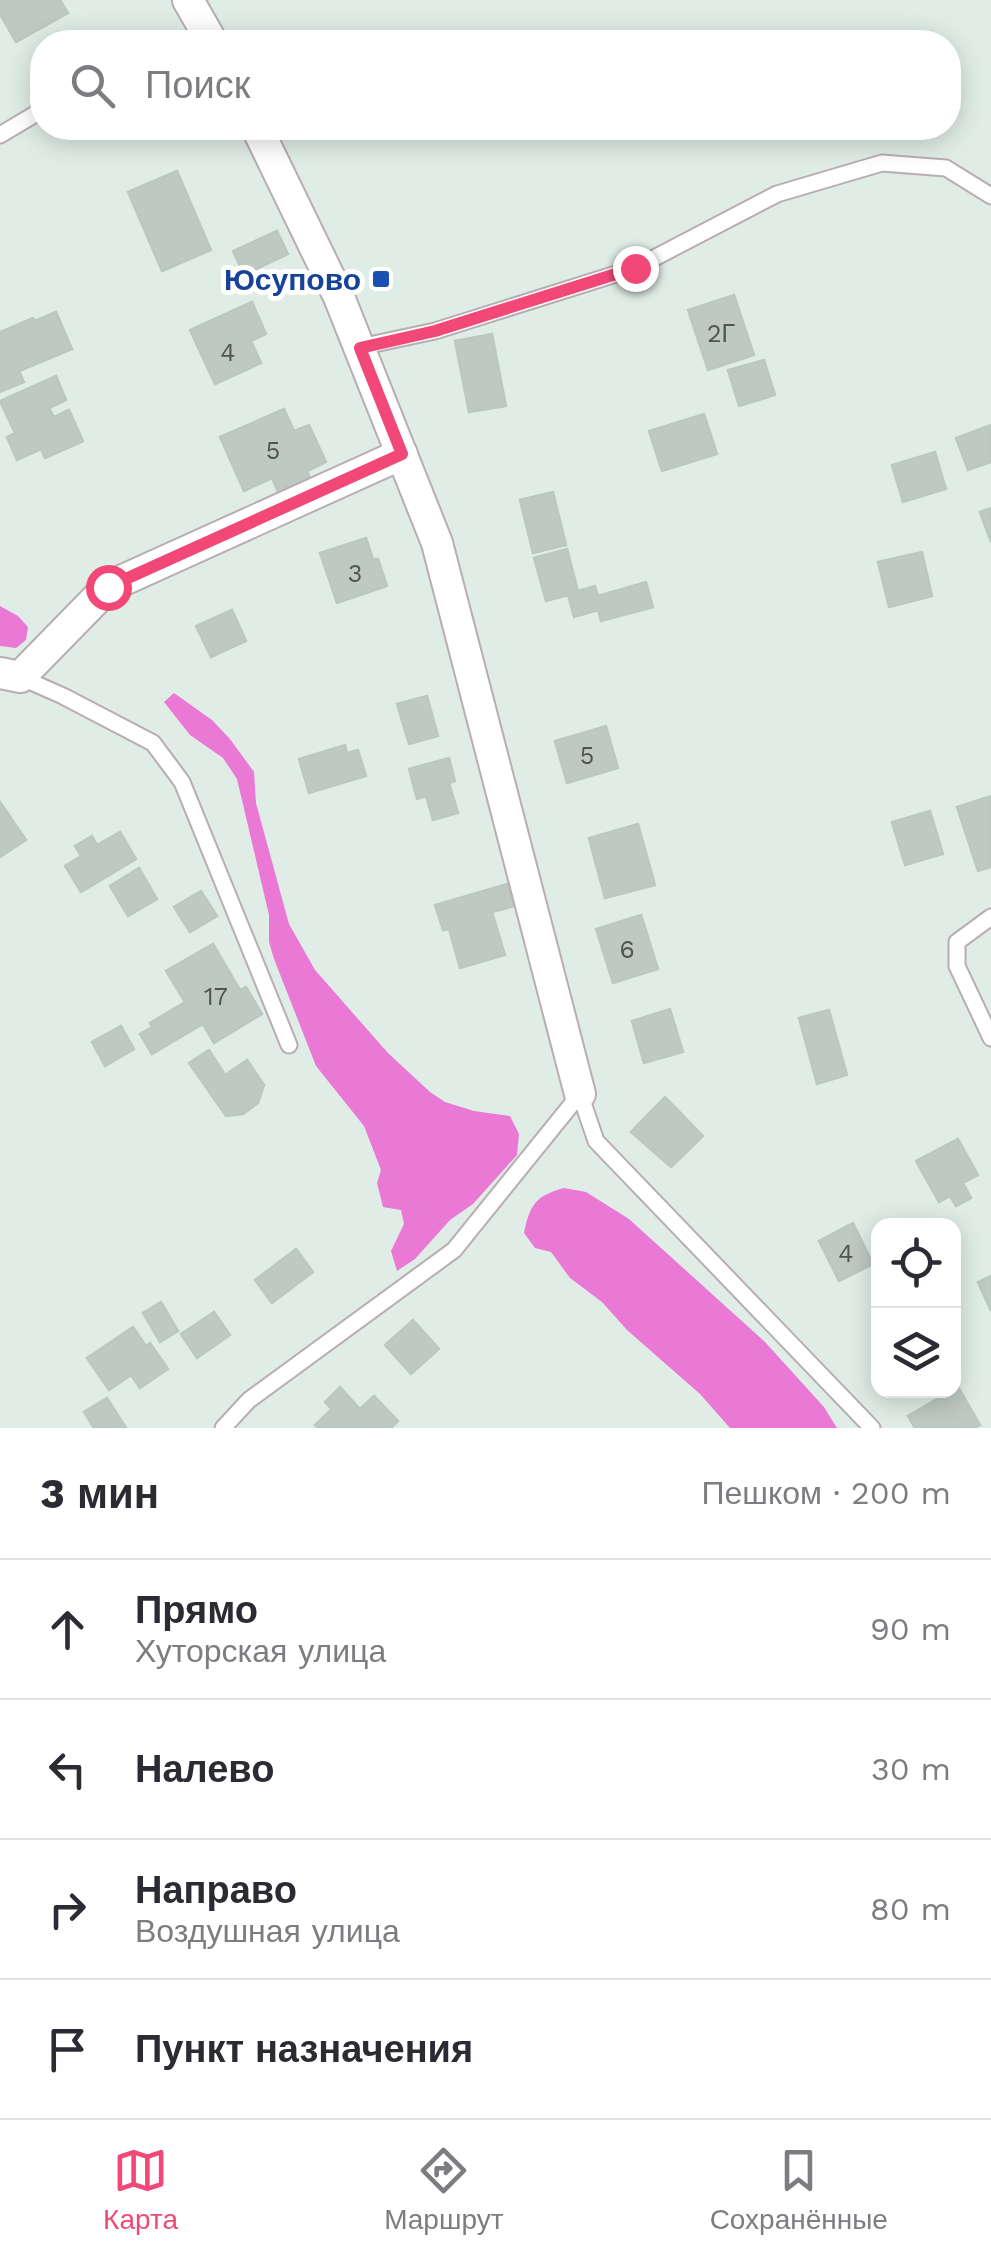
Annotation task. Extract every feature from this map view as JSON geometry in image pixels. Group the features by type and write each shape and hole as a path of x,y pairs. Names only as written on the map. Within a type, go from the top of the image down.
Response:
{"street":[{"path":"188,0 202,30"},
{"path":"264,140 360,348 437,543 580,1094"},
{"path":"10,675 108,587 402,454"}],"lane":[{"path":"0,136 30,117"},
{"path":"360,348 435,331 635,268 777,194 882,163 946,168 991,196"},
{"path":"10,675 64,696 152,743 182,782 289,1044"},
{"path":"991,917 957,942 958,966 991,1038"},
{"path":"223,1428 249,1400 454,1250 580,1094"},
{"path":"580,1094 596,1141 872,1428"}],"shaded area":[{"path":"0,606 28,627 26,640 16,648 0,646"},
{"path":"174,693 212,720 254,772 256,803 289,924 315,970 388,1053 430,1092 445,1102 474,1111 510,1116 519,1134 517,1155 473,1204 450,1220 415,1259 397,1271 391,1251 404,1224 401,1210 383,1207 377,1183 381,1170 364,1126 316,1066 274,959 269,942 269,915 237,779 223,758 190,735 164,702"},
{"path":"564,1188 586,1192 629,1219 765,1342 824,1407 837,1428 730,1428 700,1394 627,1330 602,1302 570,1278 551,1252 535,1248 524,1233 535,1203"}],"building":[{"path":"0,0 60,0 68,13 38,30 30,30 30,34 16,42 0,14"},
{"path":"177,171 211,250 162,271 128,192"},
{"path":"277,231 288,254 244,275 233,251"},
{"path":"734,295 754,355 708,370 688,310"},
{"path":"252,302 266,334 251,341 261,363 215,384 190,330"},
{"path":"56,312 72,349 19,371 24,382 0,392 0,332"},
{"path":"492,334 506,406 469,412 455,341"},
{"path":"764,360 775,395 739,406 728,370"},
{"path":"56,376 66,400 49,408 54,417 69,410 83,441 45,458 41,449 17,460 7,437 15,433 0,401"},
{"path":"284,409 294,431 309,425 326,462 307,471 311,480 279,494 272,478 244,491 220,437"},
{"path":"704,414 717,454 662,471 649,431"},
{"path":"991,425 991,462 968,470 956,438"},
{"path":"935,452 946,489 903,502 892,465"},
{"path":"553,492 566,545 533,553 520,500"},
{"path":"991,508 991,542 980,512"},
{"path":"366,538 387,586 337,603 320,553"},
{"path":"567,549 578,591 595,586 598,596 646,582 653,607 601,621 598,610 574,617 568,595 546,601 534,558"},
{"path":"922,552 932,596 889,607 878,562"},
{"path":"232,610 246,641 211,657 196,626"},
{"path":"427,696 438,736 409,744 397,704"},
{"path":"606,726 618,768 567,783 555,741"},
{"path":"345,745 347,753 358,750 366,776 309,793 299,759"},
{"path":"449,758 455,781 449,783 458,813 433,820 426,796 417,799 409,769"},
{"path":"991,796 991,867 978,871 957,807"},
{"path":"0,802 26,840 0,857"},
{"path":"930,811 943,854 905,865 892,822"},
{"path":"638,824 655,885 605,898 589,838"},
{"path":"120,832 136,859 81,892 65,866 81,856 75,846 92,836 97,845"},
{"path":"139,868 157,899 128,916 110,886"},
{"path":"507,884 514,906 492,912 505,955 460,968 449,929 443,930 435,905"},
{"path":"201,891 217,916 190,932 174,907"},
{"path":"641,915 658,969 613,983 596,929"},
{"path":"213,944 240,990 246,987 262,1014 214,1043 203,1024 152,1054 140,1034 152,1027 150,1023 185,1002 166,971"},
{"path":"670,1009 683,1052 644,1063 632,1021"},
{"path":"829,1010 847,1075 817,1084 799,1018"},
{"path":"121,1026 134,1049 105,1066 92,1042"},
{"path":"209,1050 225,1075 247,1060 264,1085 258,1103 243,1114 226,1116 189,1063"},
{"path":"665,1097 703,1136 671,1167 631,1132"},
{"path":"958,1139 978,1175 963,1183 971,1198 956,1206 950,1196 939,1202 916,1161"},
{"path":"853,1223 871,1265 839,1281 819,1241"},
{"path":"296,1249 313,1272 272,1303 255,1280"},
{"path":"991,1276 991,1311 978,1282"},
{"path":"161,1302 178,1331 160,1342 143,1313"},
{"path":"214,1312 230,1335 197,1358 181,1334"},
{"path":"413,1320 439,1349 411,1374 385,1345"},
{"path":"133,1327 168,1369 140,1388 131,1375 109,1390 87,1358"},
{"path":"340,1387 360,1409 374,1396 398,1421 391,1428 318,1428 315,1425 332,1409 325,1402"},
{"path":"961,1392 980,1425 915,1428 908,1416 939,1398 961,1398"},
{"path":"107,1398 126,1428 94,1428 84,1412"}],"place":[{"name":"Юсупово","path":"381,279"}],"route":[{"path":"108,587 402,454 360,348 435,331 635,268"}]}
